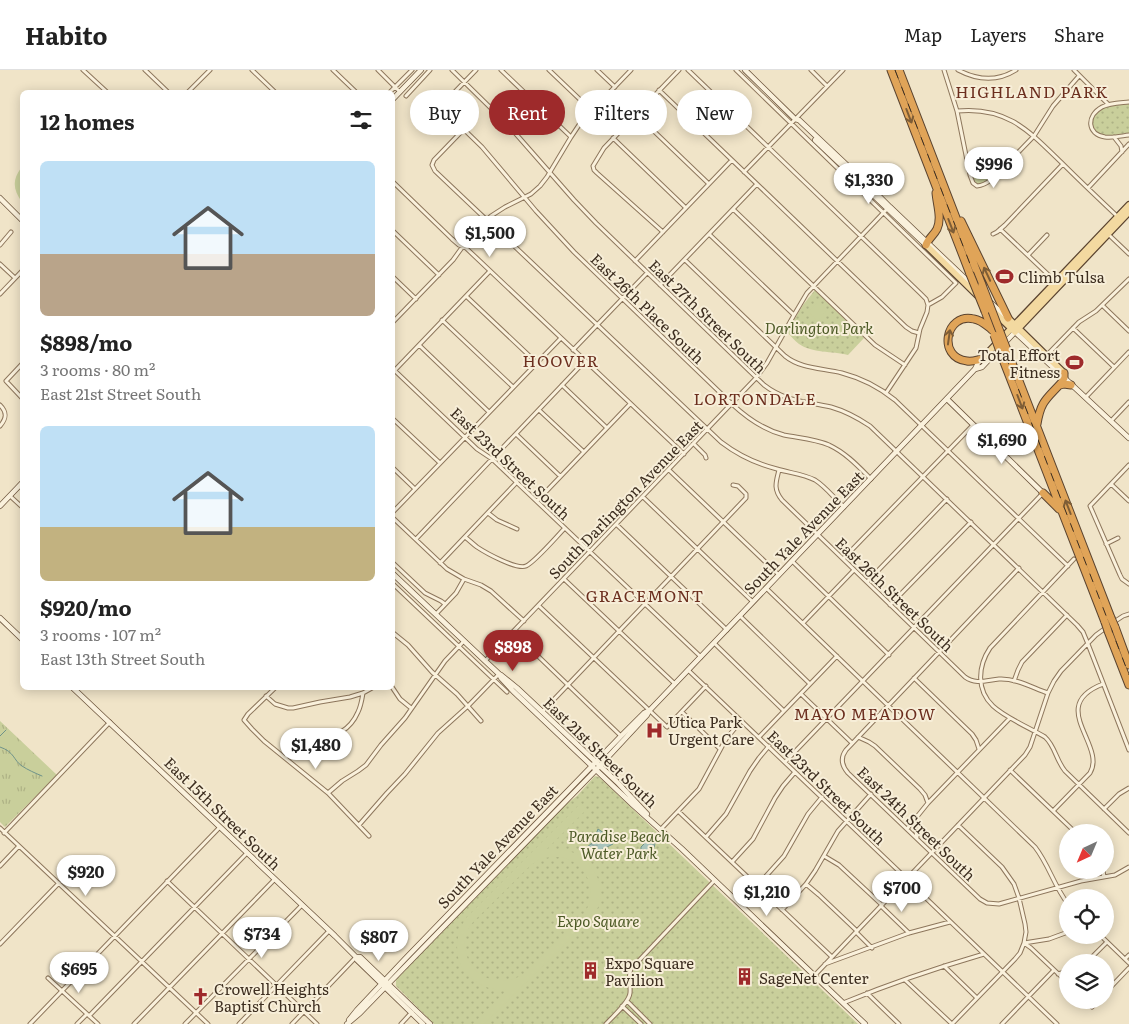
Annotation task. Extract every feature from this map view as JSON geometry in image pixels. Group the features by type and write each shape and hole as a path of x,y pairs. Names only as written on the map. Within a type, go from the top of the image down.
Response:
{"highway":[{"path":"891,70 1062,511 1108,620"},
{"path":"899,70 1037,427 1108,620 1129,685"},
{"path":"926,244 935,232 939,222 934,180"},
{"path":"952,206 965,226 1008,318"},
{"path":"982,359 967,362 956,358 949,347 948,334 954,324 966,318 977,320 992,332"},
{"path":"1037,427 1042,404 1060,385 1064,376"},
{"path":"1060,385 1071,385"},
{"path":"1043,493 1062,511"},
{"path":"1111,629 1129,665"}],"main road":[{"path":"395,97 421,70"},
{"path":"745,70 795,119 799,120 843,161 887,209 1008,318 1015,328 1046,356 1071,385 1086,397"},
{"path":"0,198 20,218"},
{"name":"South Yale Avenue East","path":"347,1024 647,715 947,399 975,369 978,363 1057,284 1119,218 1129,204"},
{"name":"South Yale Avenue East","path":"1119,218 1129,212"},
{"path":"926,244 1129,438"},
{"name":"South Yale Avenue East","path":"975,369 982,367 1015,328"},
{"path":"947,399 1043,493"},
{"path":"0,506 20,485"},
{"name":"East 21st Street South","path":"395,576 501,678 638,803 661,829 864,1024"},
{"path":"0,618 20,638"},
{"name":"East 15th Street South","path":"75,690 275,879 357,960 430,1024"},
{"name":"South Yale Avenue East","path":"596,766 621,736 644,713 649,711"},
{"name":"East 15th Street South","path":"413,1011 423,1024"}],"street":[{"path":"83,70 105,90"},
{"path":"145,70 166,90"},
{"path":"190,90 210,70"},
{"path":"252,70 273,90"},
{"path":"333,70 354,90"},
{"path":"378,70 400,92"},
{"path":"392,90 412,70"},
{"path":"406,96 430,70"},
{"name":"East 27th Street South","path":"452,70 508,125 585,212 756,378 770,390 782,396 830,407 852,415 870,426 1067,615 1083,632 1129,750"},
{"path":"464,82 476,70"},
{"path":"501,70 571,137"},
{"path":"549,70 575,95"},
{"path":"597,70 615,87"},
{"path":"612,90 631,70"},
{"path":"659,90 679,70"},
{"path":"688,70 926,300 928,305 927,312 919,333 916,348 886,393"},
{"path":"736,70 791,123 887,209 956,282 942,298 928,305"},
{"path":"811,70 827,86"},
{"path":"744,172 842,70"},
{"path":"958,70 975,78 1002,76 1016,70"},
{"path":"1074,70 1108,104"},
{"path":"946,71 971,179 975,185 980,186 985,184 1005,166 1034,136 1053,106 1079,76"},
{"name":"East 26th Place South","path":"456,90 464,82"},
{"path":"667,98 906,327 919,333"},
{"path":"1129,102 1108,104 1095,111 1090,120 1091,127 1097,134 1105,137 1129,135"},
{"path":"956,110 976,109 1006,117 1019,124 1034,136 1119,218"},
{"path":"395,321 453,260 462,246 487,220 496,212 531,194 540,186 575,131"},
{"path":"457,135 435,158 432,165 435,171 721,442 744,457 762,465 815,480 844,507"},
{"name":"East 26th Place South","path":"470,135 574,252 732,404 750,419 769,430 822,442 835,448 849,458 871,479"},
{"path":"616,135 594,163 594,168 597,174 663,232"},
{"path":"658,135 709,184"},
{"path":"1114,137 1122,146 1122,152"},
{"path":"613,138 686,208"},
{"path":"1088,188 1129,144"},
{"path":"966,155 982,166 1005,166"},
{"path":"635,261 732,160"},
{"path":"993,234 1063,164"},
{"path":"395,184 452,239 466,248 684,454"},
{"path":"660,286 757,184"},
{"path":"733,209 875,345 905,365"},
{"name":"South Darlington Avenue East","path":"485,661 756,378 803,300 887,209"},
{"path":"1000,229 1057,284"},
{"path":"0,245 11,232"},
{"path":"1106,232 1129,254"},
{"path":"395,233 439,275"},
{"path":"709,234 794,315"},
{"path":"1028,255 1047,235"},
{"path":"685,260 794,362 850,375 886,393 900,404 1068,566"},
{"path":"0,264 15,278"},
{"path":"395,368 490,271"},
{"path":"0,294 20,272"},
{"path":"573,350 647,273"},
{"path":"395,279 416,299"},
{"path":"1046,356 1079,322 1103,306 1129,280"},
{"path":"466,296 537,363"},
{"path":"1103,306 1129,331"},
{"path":"442,320 513,387"},
{"path":"1073,328 1114,367"},
{"path":"395,510 561,338"},
{"path":"419,345 489,412"},
{"path":"1086,397 1129,352"},
{"path":"416,539 585,361"},
{"path":"20,366 6,381 20,396"},
{"name":"East 23rd Street South","path":"395,370 481,452 492,459 517,482 700,657"},
{"path":"562,385 607,428"},
{"path":"1111,421 1129,402"},
{"path":"537,501 630,404"},
{"path":"0,405 5,411 5,419 0,426"},
{"path":"539,410 584,452"},
{"path":"395,421 440,463"},
{"path":"843,559 973,425"},
{"path":"516,434 560,476"},
{"path":"694,444 706,458"},
{"path":"1129,465 1090,506 1120,575 1129,584"},
{"path":"395,470 415,489"},
{"path":"669,470 779,575"},
{"name":"East 26th Street South","path":"779,470 776,485 777,492 782,500 968,679 976,682 981,681"},
{"path":"440,563 517,482"},
{"path":"1111,484 1129,501"},
{"path":"542,714 746,498 747,496 738,486 733,485"},
{"path":"785,762 1043,493"},
{"path":"10,496 20,505"},
{"path":"642,497 753,602"},
{"path":"867,582 947,499"},
{"path":"488,513 497,520 517,529"},
{"path":"395,520 454,574 491,591 524,621"},
{"path":"890,605 970,522"},
{"path":"616,524 727,630"},
{"path":"465,537 486,552 522,567 531,563 565,528"},
{"path":"1106,544 1118,538"},
{"path":"1074,559 990,648 981,666 981,681 984,694 990,703 1010,718 1045,736 1049,740 1062,767 1129,833"},
{"path":"792,561 889,655"},
{"path":"395,565 425,593 445,604"},
{"path":"801,694 852,744 1019,568"},
{"path":"802,623 854,570"},
{"path":"436,614 456,593 464,579"},
{"path":"564,579 675,684"},
{"path":"395,586 507,692"},
{"path":"766,588 1030,841 1046,863 1059,891"},
{"path":"538,606 667,728 706,686"},
{"path":"814,976 1027,752 1048,693 1057,676 1101,631 1119,618 1129,614"},
{"path":"1014,681 1022,662 1067,615"},
{"path":"740,616 810,684"},
{"path":"513,632 621,736"},
{"path":"395,634 457,694 481,721"},
{"path":"328,793 366,765 405,718 445,661 464,641"},
{"path":"714,643 784,711"},
{"path":"759,737 837,656"},
{"name":"East 23rd Street South","path":"688,670 1057,1024"},
{"path":"359,825 405,774 438,733 499,674"},
{"path":"914,678 972,734 979,750"},
{"path":"981,681 1002,679 1014,681 1048,693"},
{"path":"1053,811 1092,770 1094,762 1080,723 1078,709 1086,693 1103,684"},
{"path":"273,690 244,720 285,758 328,793 369,836"},
{"path":"266,696 282,707 297,708 350,697 369,690"},
{"path":"394,690 400,699 411,708"},
{"path":"285,758 302,745 334,736 345,729 355,718 364,693"},
{"path":"682,712 720,749"},
{"path":"907,829 928,803 1010,718"},
{"path":"661,829 704,782 720,749 742,720"},
{"path":"4,833 110,722"},
{"path":"858,737 875,746 923,792 928,803"},
{"name":"East 24th Street South","path":"852,744 843,754 842,764 845,770 980,899 987,903 999,904 1019,898"},
{"path":"706,837 726,814 753,765 769,746"},
{"path":"1010,770 1067,824"},
{"path":"732,862 753,839 775,798 795,772"},
{"path":"1104,809 1119,794 1129,788"},
{"path":"782,910 806,884 838,832 871,794"},
{"path":"757,886 784,856 804,820 822,797"},
{"path":"678,811 832,957"},
{"path":"915,818 915,830 918,839"},
{"path":"905,979 952,1024 1017,957 1024,943 1026,929 1014,884 1007,873 958,825"},
{"path":"30,1024 220,827"},
{"path":"0,828 208,1024"},
{"path":"0,866 19,846"},
{"path":"78,1024 247,853"},
{"path":"824,856 839,865 910,933"},
{"path":"1114,875 1129,868"},
{"path":"134,1024 275,879"},
{"path":"1019,898 1092,879"},
{"path":"606,1024 629,998 628,977 631,969 715,880"},
{"path":"167,881 318,1024"},
{"path":"0,944 59,883"},
{"path":"806,884 872,948"},
{"path":"185,1024 302,905"},
{"path":"824,965 910,933 950,922"},
{"path":"239,1024 329,931"},
{"path":"1024,943 1059,935"},
{"path":"1024,943 1058,974"},
{"path":"1095,954 1105,944"},
{"path":"1109,944 1129,963"},
{"path":"842,1003 905,979 984,954"},
{"path":"1125,959 1129,955"},
{"path":"292,1024 356,957"},
{"path":"944,966 977,998"},
{"path":"1114,984 1129,968"},
{"path":"1003,1024 1054,970"},
{"path":"48,978 98,1024"},
{"path":"867,993 899,1024"},
{"path":"627,1001 650,1024"},
{"path":"622,1006 640,1024"},
{"path":"401,1024 413,1011"}],"green space":[{"name":"HIGHLAND PARK","path":"1129,104 1129,133 1106,135 1097,132 1092,120 1099,111 1107,106"},
{"path":"971,160 985,167 1000,168 984,183 977,184 971,175 969,161"},
{"path":"20,170 20,198 15,189 16,177"},
{"name":"Darlington Park","path":"815,290 864,338 848,355 804,347 797,343 787,332 803,305"},
{"path":"818,302 827,310 818,321 808,312"},
{"path":"0,721 57,775 5,827 0,822"},
{"name":"Expo Square","path":"595,776 599,777 858,1024 434,1024 396,986 396,980"},
{"path":"581,803 586,810 547,849 559,849 570,852 587,862 598,879 600,886 601,893 598,907 589,921 484,1024 473,1024 508,989 491,989 478,983 463,968 457,949 461,928 466,918","holes":["555,857 573,862 587,876 590,886 588,907 579,920 525,973 511,980 497,981 485,977 475,969 468,959 465,946 467,934 474,921 531,865 540,859"]}],"water":[{"path":"598,829 607,835 613,844 601,850 593,858 585,849 593,842"},
{"path":"650,838 655,842 654,847 650,854 644,857 641,855 641,847"}],"waterway":[{"path":"0,736 6,730"},
{"path":"0,747 8,751 19,764 42,776"}],"railway":[{"path":"895,70 1129,675"}],"place":[{"name":"Climb Tulsa","path":"1004,276"},
{"name":"Total Effort Fitness","path":"1074,363"},
{"name":"Utica Park Urgent Care","path":"654,730"},
{"name":"Expo Square Pavilion","path":"591,971"},
{"name":"SageNet Center","path":"745,977"},
{"name":"Crowell Heights Baptist Church","path":"200,997"}],"district":[{"name":"HIGHLAND PARK","path":"1032,91"},
{"name":"HOOVER","path":"561,360"},
{"name":"LORTONDALE","path":"755,398"},
{"name":"GRACEMONT","path":"645,595"},
{"name":"MAYO MEADOW","path":"865,713"}],"park label":[{"name":"Paradise Beach Water Park","path":"619,844"}]}
